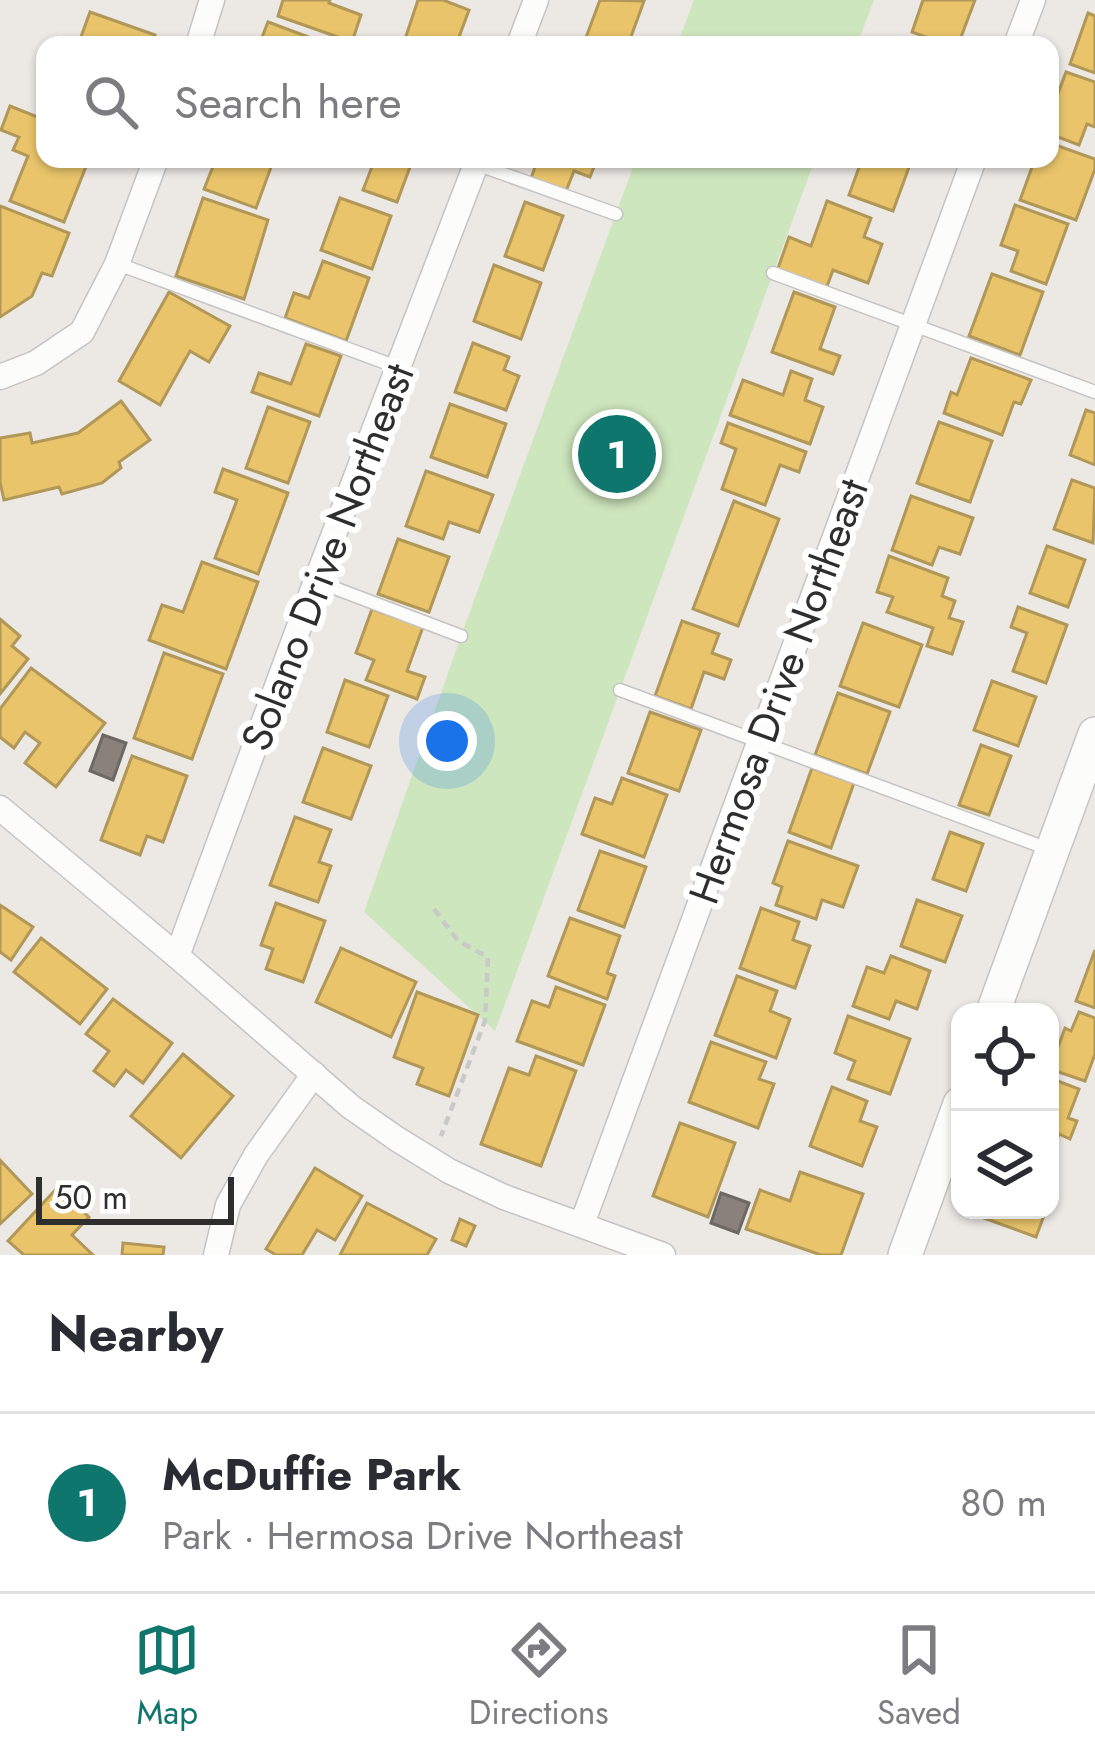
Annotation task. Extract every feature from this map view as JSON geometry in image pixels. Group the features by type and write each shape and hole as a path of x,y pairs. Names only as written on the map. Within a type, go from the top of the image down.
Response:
{"main road":[{"path":"996,1003 1095,734"},
{"path":"905,1255 957,1111"}],"street":[{"path":"201,36 212,0"},
{"path":"522,36 536,0"},
{"path":"1019,36 1033,0"},
{"path":"0,377 37,363 82,332 117,264 153,168"},
{"name":"Solano Drive Northeast","path":"177,956 475,168"},
{"name":"Hermosa Drive Northeast","path":"582,1224 971,168"},
{"path":"0,808 351,1106 449,1171 504,1197 664,1255"},
{"path":"216,1255 228,1204 256,1155 314,1075"}],"lane":[{"path":"493,168 616,214"},
{"path":"117,264 398,368"},
{"path":"773,273 1095,392"},
{"path":"316,581 461,636"},
{"path":"620,689 1052,851"}],"path":[{"path":"434,909 458,941 488,957 484,1022 441,1136"}],"green space":[{"path":"694,0 874,0 860,36 680,36"},
{"path":"633,168 812,168 495,1031 364,912"}],"building: Homes":[{"path":"283,0 330,0 361,15 354,36 335,36 278,16"},
{"path":"418,0 443,0 469,10 459,36 406,36"},
{"path":"600,0 644,1 631,36 586,36"},
{"path":"923,0 975,0 961,36 912,32"},
{"path":"90,12 155,35 155,36 81,36"},
{"path":"1088,13 1095,16 1095,73 1070,64"},
{"path":"268,22 306,36 263,36"},
{"path":"1066,72 1095,82 1095,127 1087,124 1079,145 1059,137 1059,91"},
{"path":"10,106 36,116 36,168 85,168 64,222 10,201 28,156 13,150 19,137 1,130"},
{"path":"1059,146 1095,159 1076,220 1020,200 1032,168 1059,168"},
{"path":"212,168 271,168 256,208 204,189"},
{"path":"372,168 410,168 397,202 363,190"},
{"path":"535,168 594,168 590,177 574,171 566,191 531,178"},
{"path":"859,168 909,168 893,211 849,195"},
{"path":"203,198 268,220 244,299 176,276"},
{"path":"340,198 391,216 372,269 321,250"},
{"path":"827,201 871,218 864,237 882,244 868,283 833,270 826,289 777,271 789,237 811,246"},
{"path":"525,202 563,216 543,270 505,256"},
{"path":"1015,205 1068,224 1046,284 1011,271 1018,251 1001,245"},
{"path":"0,206 69,233 52,276 42,273 32,296 0,317"},
{"path":"323,261 369,278 346,341 285,318 294,293 309,298"},
{"path":"494,265 541,283 521,339 474,321"},
{"path":"992,274 1043,292 1020,355 969,336"},
{"path":"169,292 230,326 209,362 190,351 160,405 119,381"},
{"path":"794,292 835,307 820,349 840,356 833,374 772,352"},
{"path":"473,343 509,357 504,370 519,376 506,410 455,392"},
{"path":"306,344 341,356 319,416 252,392 259,373 291,384"},
{"path":"971,358 1031,380 1021,404 1014,402 1002,435 944,413 951,392 957,395"},
{"path":"791,371 812,379 805,400 823,407 810,444 730,415 743,380 783,395"},
{"path":"121,401 150,440 119,462 121,468 102,483 62,494 59,487 4,500 0,438 30,433 32,443 78,433"},
{"path":"450,404 506,424 487,477 431,457"},
{"path":"268,407 310,422 288,483 246,468"},
{"path":"1086,410 1095,413 1095,465 1070,455"},
{"path":"939,422 992,441 970,502 917,483"},
{"path":"728,423 806,452 799,472 780,465 765,505 722,489 736,449 721,443"},
{"path":"223,469 288,493 258,574 215,558 237,500 215,492"},
{"path":"426,471 493,495 479,532 449,522 443,539 406,526"},
{"path":"1072,480 1095,488 1093,543 1054,529"},
{"path":"911,496 973,518 960,554 939,547 932,565 892,550"},
{"path":"734,501 779,519 738,626 693,609"},
{"path":"398,539 449,557 429,612 378,594"},
{"path":"1047,546 1085,560 1068,607 1030,593"},
{"path":"889,556 948,578 942,596 955,601 949,618 963,622 952,654 927,646 933,628 887,612 893,597 877,592"},
{"path":"202,562 258,582 226,669 149,640 162,605 183,612"},
{"path":"1018,607 1067,625 1046,683 1013,671 1027,633 1011,627"},
{"path":"372,609 423,627 407,671 425,677 417,699 366,680 374,660 356,653"},
{"path":"0,619 20,636 12,646 28,659 0,694"},
{"path":"682,621 719,634 712,653 731,660 724,679 704,672 691,709 655,696"},
{"path":"863,623 922,645 899,707 840,686"},
{"path":"164,653 223,674 192,759 134,738"},
{"path":"31,668 105,723 56,787 25,763 40,743 25,732 14,748 0,737 0,709"},
{"path":"345,680 388,696 369,747 327,732"},
{"path":"992,681 1036,697 1018,746 974,730"},
{"path":"838,693 890,712 867,774 815,755"},
{"path":"650,712 701,730 679,791 628,773"},
{"path":"981,745 1011,756 989,815 959,805"},
{"path":"323,748 371,766 351,819 303,802"},
{"path":"132,756 187,776 163,842 147,836 140,855 101,840"},
{"path":"812,768 854,783 831,848 789,832"},
{"path":"622,778 667,795 644,857 582,834 595,798 612,804"},
{"path":"295,817 331,830 319,862 331,866 318,902 270,885"},
{"path":"950,832 983,844 966,891 933,879"},
{"path":"788,841 858,866 843,907 822,900 816,919 776,905 782,887 773,883"},
{"path":"600,851 646,867 624,927 578,910"},
{"path":"917,900 962,916 945,962 901,946"},
{"path":"276,903 325,921 303,982 266,969 273,949 261,945"},
{"path":"0,905 33,927 11,960 0,952"},
{"path":"761,908 799,922 793,940 810,946 795,988 740,968"},
{"path":"570,918 620,936 607,973 615,976 607,999 548,976"},
{"path":"41,938 107,989 80,1024 14,972"},
{"path":"341,948 416,982 391,1037 316,1002"},
{"path":"1095,950 1095,1008 1076,1001"},
{"path":"891,956 930,971 917,1009 896,1001 889,1019 853,1006 867,967 884,973"},
{"path":"737,976 777,991 770,1011 790,1019 776,1058 715,1035"},
{"path":"556,987 605,1005 583,1065 517,1041 532,1001 549,1007"},
{"path":"417,992 478,1015 449,1096 417,1084 423,1068 394,1057"},
{"path":"113,999 172,1043 143,1083 126,1070 114,1086 94,1071 109,1051 86,1034"},
{"path":"1079,1012 1095,1018 1095,1054 1085,1081 1059,1072 1059,1044 1065,1028 1071,1031"},
{"path":"848,1016 910,1039 890,1094 848,1079 855,1061 835,1053"},
{"path":"711,1042 766,1062 759,1079 774,1084 758,1128 689,1102"},
{"path":"183,1054 233,1096 181,1158 131,1116"},
{"path":"536,1056 576,1071 541,1166 481,1144 509,1068 529,1075"},
{"path":"1059,1081 1079,1089 1068,1118 1077,1121 1070,1139 1059,1134"},
{"path":"832,1087 867,1101 860,1121 877,1127 862,1166 810,1146"},
{"path":"680,1123 735,1143 708,1217 653,1196"},
{"path":"0,1160 32,1194 0,1224"},
{"path":"315,1168 362,1196 335,1240 317,1230 302,1255 276,1255 266,1249"},
{"path":"800,1172 863,1194 841,1255 821,1255 746,1229 760,1190 790,1201"},
{"path":"57,1188 89,1217 72,1235 93,1255 24,1255 8,1241"},
{"path":"367,1203 436,1239 427,1255 340,1255"},
{"path":"460,1219 475,1226 466,1246 452,1240"},
{"path":"987,1219 1043,1219 1036,1237"},
{"path":"123,1243 164,1247 163,1255 122,1255"}],"building: Industry":[{"path":"103,735 126,743 113,780 90,771"},
{"path":"721,1193 749,1203 738,1233 711,1223"}],"place":[{"name":"McDuffie Park","path":"617,454"}]}
